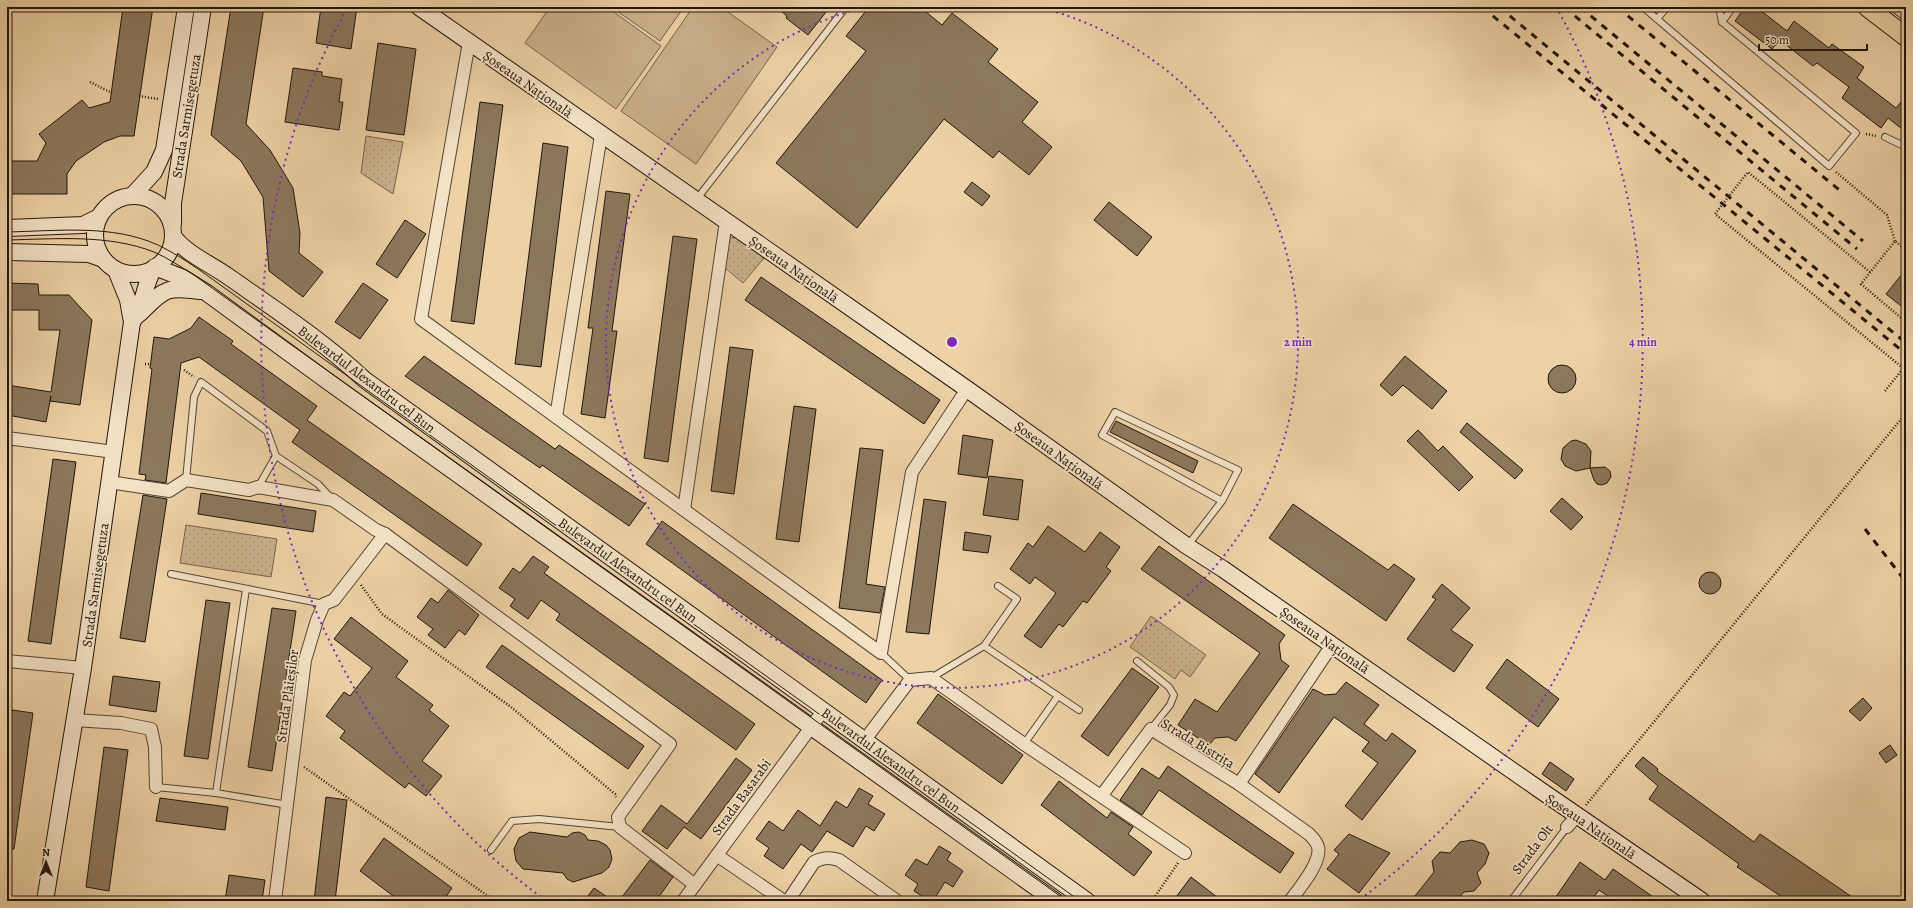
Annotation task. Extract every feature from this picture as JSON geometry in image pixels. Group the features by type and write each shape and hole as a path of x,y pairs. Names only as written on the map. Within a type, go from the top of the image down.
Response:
{"main road":[{"path":"1870,8 1904,32"}],"street":[{"name":"Strada Sarmisegetuza","path":"132,196 154,172 164,150 186,7"},
{"name":"Strada Sarmisegetuza","path":"173,231 173,203 203,7"},
{"name":"Șoseaua Națională","path":"419,7 695,201 967,389 1187,546 1224,569 1332,645 1572,821 1702,901"},
{"path":"469,42 421,319 881,653 912,472 967,389"},
{"path":"556,417 601,135"},
{"path":"7,228 83,225 99,217 113,202 132,196 146,197 158,203 169,216 173,231 170,252 161,263 146,272 132,274 116,270 103,259 89,254 7,252"},
{"path":"99,217 95,231 95,240 103,259"},
{"path":"684,510 726,221"},
{"name":"Bulevardul Alexandru cel Bun","path":"173,231 185,248 228,276 336,354 371,384 1087,901"},
{"path":"135,318 147,282 155,267"},
{"name":"Bulevardul Alexandru cel Bun","path":"155,267 183,278 207,293 339,390 1055,901"},
{"name":"Strada Sarmisegetuza","path":"45,901 83,668 109,482 135,318 116,270"},
{"path":"135,318 166,290 181,288 207,293"},
{"path":"7,438 114,452"},
{"path":"109,482 169,491 186,480 249,490 258,487 333,500 376,530 385,534 670,744 619,822 695,886"},
{"path":"324,604 334,600 385,534"},
{"name":"Strada Plăieșilor","path":"275,901 305,660 317,620 324,604"},
{"name":"Strada Bistrița","path":"1239,784 1332,645"},
{"path":"7,660 83,668"},
{"path":"864,741 910,680 931,678 1024,744 1102,795 1185,853"},
{"name":"Strada Basarabi","path":"683,901 718,856 759,797 823,711"},
{"path":"74,720 121,723 151,729 155,747 156,786"},
{"name":"Strada Bistrița","path":"1102,795 1151,729 1239,784 1309,834 1319,848 1316,862 1290,901"},
{"path":"718,856 784,901"},
{"path":"788,901 814,862 820,859 831,858 839,860 897,901"}],"lane":[{"path":"695,201 846,7"},
{"path":"1643,7 1829,166 1856,133 1722,22 1719,7"},
{"path":"1657,19 1667,7"},
{"path":"1722,22 1733,7"},
{"path":"1885,137 1906,147"},
{"path":"186,480 194,397 201,382 267,431 276,456 318,484 333,500"},
{"path":"1187,546 1222,501 1238,470 1115,412 1102,435 1222,501"},
{"path":"258,487 276,456"},
{"path":"171,574 324,604"},
{"path":"931,678 984,646 1017,599 998,586"},
{"path":"216,794 246,589"},
{"path":"984,646 1079,710"},
{"path":"881,653 910,680"},
{"path":"1137,661 1169,687 1174,695 1170,705 1151,729"},
{"path":"1024,744 1058,696"},
{"path":"156,786 288,804"},
{"path":"491,850 512,821 539,819 619,822"},
{"name":"Strada Olt","path":"1511,901 1572,821"}],"path":[{"path":"90,82 112,92"},
{"path":"139,96 158,98"},
{"path":"1856,133 1885,137"},
{"path":"1829,166 1888,215 1895,241 1906,250"},
{"path":"1870,272 1748,172 1715,214 1903,368"},
{"path":"1895,241 1861,284 1906,322"},
{"path":"145,364 151,364"},
{"path":"1884,391 1906,365"},
{"path":"1592,796 1906,413"},
{"path":"354,575 382,614 511,707 615,794 619,822"},
{"path":"293,759 495,901"},
{"path":"1152,901 1185,853"}],"shaded area":[{"path":"550,7 607,7 661,46 616,109 525,43"},
{"path":"611,7 684,7 660,41"},
{"path":"693,7 721,7 777,47 696,164 621,111"},
{"path":"366,136 403,142 393,194 361,173"},
{"path":"741,237 765,257 743,283 725,268 729,238"},
{"path":"186,525 277,539 271,577 180,563"},
{"path":"1151,616 1206,655 1190,677 1181,670 1175,679 1130,647"}],"building":[{"path":"123,7 153,7 134,136 120,136 104,142 76,161 67,174 67,194 7,194 7,161 37,161 46,143 39,134 82,100 89,108 110,102"},
{"path":"231,7 264,7 246,124 270,150 293,188 300,233 299,253 323,272 303,297 269,271 263,197 241,161 211,135"},
{"path":"321,7 357,7 351,49 316,43"},
{"path":"776,7 830,7 808,35 786,18 787,16"},
{"path":"869,7 920,7 942,25 952,13 998,49 988,62 1038,102 1022,122 1052,147 1029,175 999,151 993,158 944,119 857,228 776,163 866,51 846,36"},
{"path":"1745,7 1756,7 1787,31 1794,21 1829,48 1832,44 1864,67 1857,78 1896,108 1906,96 1906,132 1888,118 1881,128 1842,98 1849,87 1817,63 1813,66 1780,40 1772,49 1735,21"},
{"path":"378,43 416,49 404,135 366,130"},
{"path":"293,68 322,72 322,76 342,79 339,102 343,102 339,130 285,122"},
{"path":"480,102 503,105 474,324 451,321"},
{"path":"543,143 568,147 541,367 515,364"},
{"path":"972,182 990,196 982,206 964,192"},
{"path":"606,191 630,194 612,331 617,331 605,418 581,414 593,328 588,328"},
{"path":"1109,202 1152,237 1137,256 1094,220"},
{"path":"405,220 426,234 397,278 376,264"},
{"path":"673,236 697,239 668,462 644,458"},
{"path":"1906,269 1906,310 1886,294"},
{"path":"761,277 940,400 924,424 745,300"},
{"path":"7,283 38,284 39,295 69,295 92,320 80,405 50,401 46,422 7,415 7,385 51,392 60,330 39,330 39,310 7,310"},
{"path":"363,283 388,300 360,339 335,322"},
{"path":"199,317 233,341 231,344 317,406 307,420 482,544 467,566 292,442 300,430 199,357 181,363 166,483 145,480 146,475 139,474 152,369 150,368 154,337 169,339 191,328"},
{"path":"730,347 753,350 734,494 711,491"},
{"path":"424,356 555,449 559,445 645,504 629,526 542,465 540,468 405,376"},
{"path":"1405,356 1447,391 1432,409 1403,385 1392,396 1380,385"},
{"path":"1562,365 1572,369 1576,379 1572,389 1562,393 1552,389 1548,379 1552,369"},
{"path":"794,406 816,409 799,542 776,539"},
{"path":"1116,421 1198,461 1193,473 1110,432"},
{"path":"1467,423 1523,470 1515,479 1460,432"},
{"path":"1418,430 1438,451 1443,446 1473,477 1459,491 1407,441"},
{"path":"963,435 993,440 987,478 958,474"},
{"path":"1576,440 1586,444 1591,451 1590,468 1576,471 1565,466 1561,459 1563,448 1571,441"},
{"path":"860,448 883,450 866,584 885,587 880,613 839,608"},
{"path":"53,459 76,462 51,644 28,641"},
{"path":"1605,467 1610,471 1611,477 1607,483 1602,485 1597,484 1590,468"},
{"path":"989,476 1023,480 1018,520 983,515"},
{"path":"201,493 316,511 313,532 198,514"},
{"path":"143,495 167,499 145,642 120,638"},
{"path":"1562,498 1583,517 1571,530 1550,511"},
{"path":"924,499 946,502 929,634 906,632"},
{"path":"1293,504 1388,570 1394,564 1415,579 1386,621 1269,538"},
{"path":"662,521 882,680 866,703 646,544"},
{"path":"1048,526 1085,552 1100,532 1120,547 1106,567 1111,571 1087,603 1083,601 1063,627 1059,624 1041,648 1024,636 1056,593 1035,577 1030,584 1010,569 1028,543 1033,547"},
{"path":"965,532 991,536 988,553 963,550"},
{"path":"1159,546 1285,635 1279,644 1281,660 1289,666 1236,741 1228,737 1215,738 1209,745 1178,725 1195,699 1217,712 1260,653 1141,569"},
{"path":"533,556 549,567 544,573 755,724 736,750 556,620 560,614 541,600 528,619 510,606 515,599 499,588 513,568 520,573"},
{"path":"1710,572 1718,575 1721,583 1718,591 1710,594 1702,591 1699,583 1702,575"},
{"path":"1442,584 1470,608 1451,630 1473,645 1454,672 1407,639 1436,599 1432,597"},
{"path":"448,590 479,615 465,635 459,630 445,648 428,635 433,629 417,617 431,598 438,603"},
{"path":"206,600 230,603 208,759 184,756"},
{"path":"272,608 296,611 272,771 248,767"},
{"path":"351,617 408,661 396,677 433,705 429,710 449,726 422,761 442,776 426,796 409,783 405,788 340,738 345,731 326,716 344,692 350,696 372,668 334,639"},
{"path":"502,645 644,746 628,769 486,667"},
{"path":"1507,659 1559,699 1538,727 1486,688"},
{"path":"1132,668 1159,687 1108,756 1081,736"},
{"path":"113,676 160,682 156,712 109,705"},
{"path":"1346,682 1379,705 1364,724 1386,741 1392,733 1416,751 1362,820 1345,806 1378,763 1362,751 1369,742 1334,717 1279,793 1255,774 1313,689 1325,695 1336,694"},
{"path":"938,694 1023,755 1002,784 917,723"},
{"path":"1863,698 1872,708 1860,721 1849,711"},
{"path":"12,710 33,713 14,849 7,849 7,745"},
{"path":"1890,745 1897,755 1886,763 1879,753"},
{"path":"104,747 128,750 109,891 86,887"},
{"path":"1643,757 1658,769 1657,771 1754,842 1760,834 1858,901 1788,901 1737,867 1739,864 1649,799 1658,786 1635,766"},
{"path":"736,758 752,770 701,839 684,827 667,849 642,831 661,805 687,824"},
{"path":"1550,762 1574,779 1566,791 1542,774"},
{"path":"1168,766 1294,853 1280,873 1159,790 1142,815 1120,800 1142,768 1159,779"},
{"path":"1059,781 1107,818 1111,812 1133,827 1128,834 1152,852 1134,876 1041,805"},
{"path":"859,788 873,796 868,804 885,814 874,831 866,826 853,847 827,831 812,852 801,844 783,869 764,856 769,848 756,839 769,821 783,831 798,810 820,826 836,801 847,808"},
{"path":"326,797 347,800 335,901 314,901"},
{"path":"160,798 228,807 225,830 156,821"},
{"path":"530,832 567,837 572,833 579,832 585,835 588,840 598,841 606,845 610,850 612,859 609,867 602,873 573,882 567,879 563,873 523,869 516,861 514,849 519,838"},
{"path":"1349,834 1390,853 1359,893 1327,869 1339,854 1334,850"},
{"path":"384,838 452,888 443,901 400,901 360,871"},
{"path":"1472,840 1484,844 1489,853 1485,864 1477,873 1481,883 1474,891 1464,892 1456,901 1411,901 1434,872 1432,861 1440,852 1450,853 1460,842"},
{"path":"939,846 951,853 947,860 963,871 953,887 945,882 933,901 930,901 914,891 918,884 905,875 916,859 927,865"},
{"path":"650,860 673,877 656,901 619,901"},
{"path":"1580,862 1605,880 1613,869 1659,901 1615,901 1599,890 1591,901 1553,901"},
{"path":"229,875 265,880 262,901 225,901"},
{"path":"1191,877 1222,901 1173,901"},
{"path":"594,888 613,901 584,901"}],"tram line":[{"path":"1886,7 1906,22"},
{"path":"1898,7 1906,13"},
{"path":"7,232 65,230 103,231 140,238 158,245 178,256 206,274 1080,901"},
{"path":"7,240 82,239 119,242 154,252 194,275 1067,901"}],"railway":[{"path":"1482,7 1906,354"},
{"path":"1499,7 1906,343"},
{"path":"1564,7 1857,249"},
{"path":"1580,7 1863,241"},
{"path":"1617,7 1843,193"},
{"path":"1865,529 1906,582"}]}
